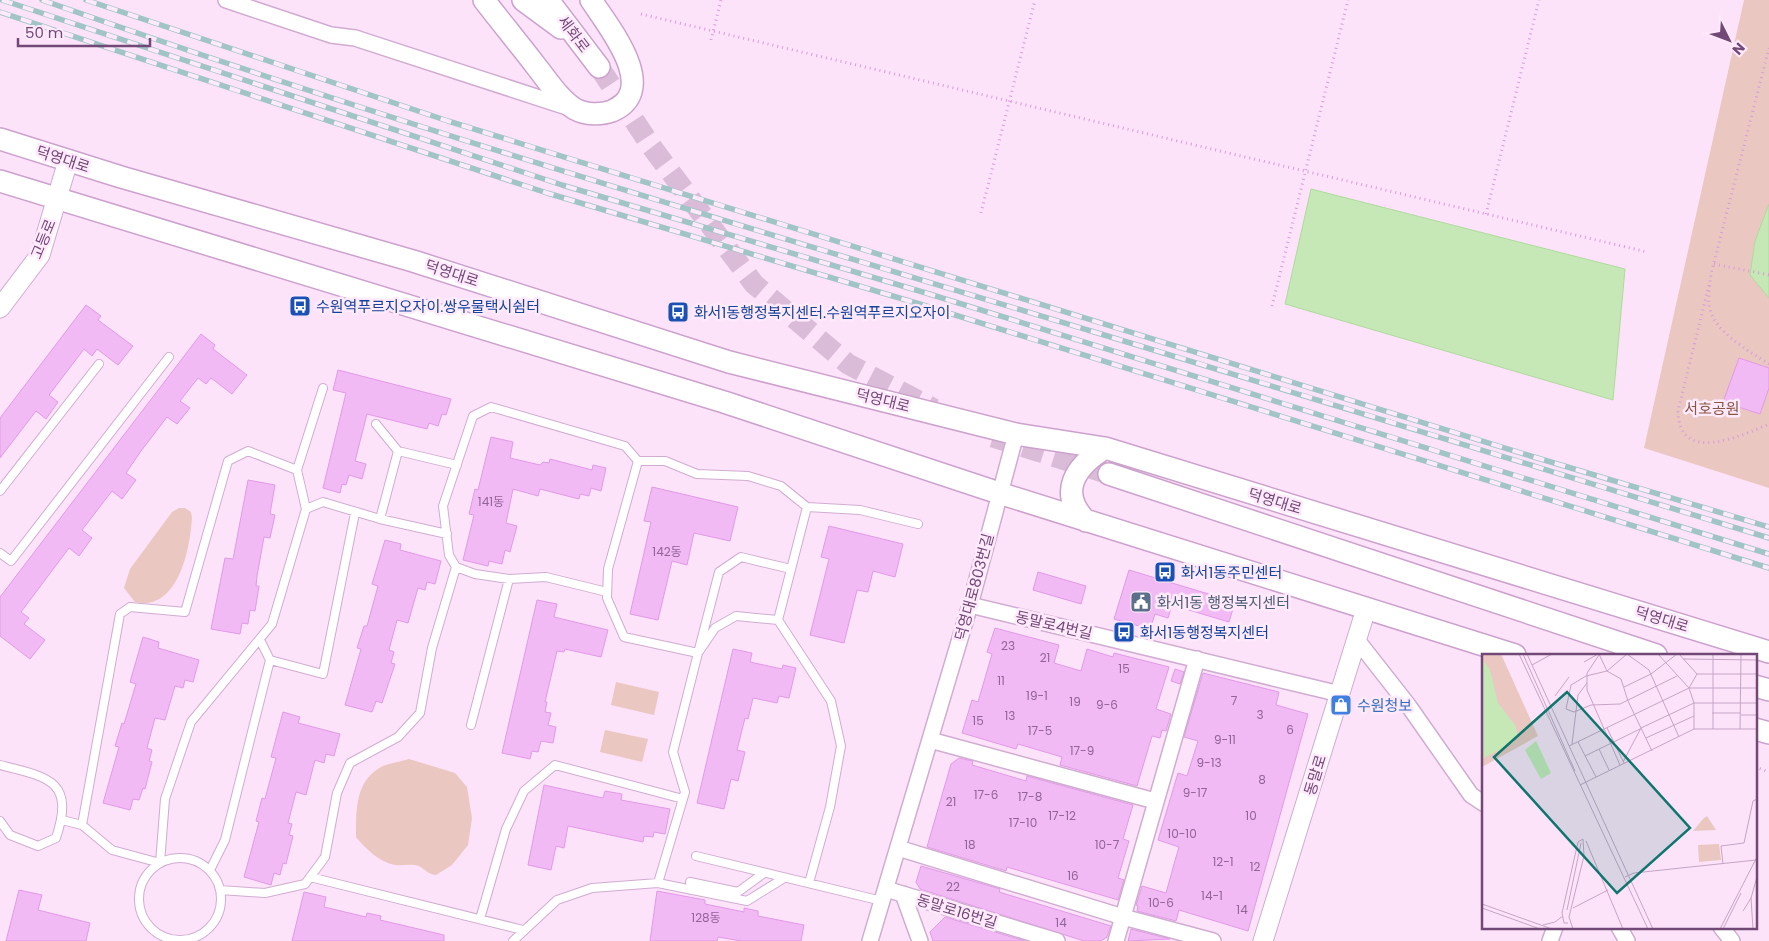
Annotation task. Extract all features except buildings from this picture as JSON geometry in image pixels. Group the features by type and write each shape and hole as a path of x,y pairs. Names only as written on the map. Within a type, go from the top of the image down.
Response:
{"main road":[{"path":"484,0 558,94 576,110 598,115 614,110 626,100 632,85 631,67 624,50 591,0"},
{"path":"523,0 580,42"},
{"name":"세화로","path":"548,0 599,67"},
{"path":"564,0 580,42"},
{"name":"덕영대로","path":"0,139 68,161 413,261 730,362 1016,434 1105,448 1769,652"},
{"path":"0,181 724,402 1086,521 1512,654"},
{"path":"1086,521 1079,514 1073,501 1071,484 1079,469 1105,448"},
{"name":"덕영대로","path":"1109,474 1653,654"},
{"path":"1756,686 1769,690"},
{"path":"1756,729 1769,733"}],"street":[{"path":"226,0 331,35 364,41 576,110"},
{"name":"고등로","path":"0,308 40,254 58,200 68,161"},
{"name":"덕영대로803번길","path":"870,941 970,605 1016,434"},
{"name":"동말로4번길","path":"970,605 1340,694"},
{"name":"동말로","path":"1263,941 1366,610"},
{"path":"1357,640 1408,705 1471,795 1482,802"},
{"path":"1116,941 1197,659"},
{"path":"930,740 1155,801"},
{"path":"898,848 1123,917 1213,941"},
{"path":"903,894 920,941"},
{"name":"동말로16번길","path":"884,895 903,894 1057,941"},
{"path":"1550,941 1555,928"},
{"path":"1620,928 1627,941"},
{"path":"1723,928 1732,941"}],"lane":[{"path":"0,553 11,561 169,357"},
{"path":"0,491 99,364"},
{"path":"160,863 165,799 191,722 272,624 306,509 297,470 323,388"},
{"path":"607,592 546,577 509,580 475,574 456,568 449,555 443,506 473,416 491,407 625,446 638,461 665,461 697,474 748,476 781,486 807,507 860,510 918,524"},
{"path":"376,424 398,451 457,465"},
{"path":"82,825 120,614 130,607 185,612 228,461 248,451 297,470"},
{"path":"380,519 398,451"},
{"path":"638,461 608,569 607,598 624,637 698,653"},
{"path":"306,509 323,502 355,513 447,534"},
{"path":"807,507 778,620 831,701 841,746 830,807 809,883"},
{"path":"270,660 323,674 355,513"},
{"path":"658,884 684,792 673,752 719,572 741,557 791,569"},
{"path":"220,890 265,893 305,884 325,857 337,794 350,763 398,737 420,713 432,648 456,568"},
{"path":"471,724 509,580"},
{"path":"698,653 715,628 736,616 778,620"},
{"path":"210,870 225,840 270,660 260,640"},
{"path":"0,765 34,774 58,788 63,800 62,820 56,838 38,846 10,835 0,821"},
{"path":"480,919 506,829 524,791 555,765 683,798"},
{"path":"62,820 82,825 112,850 160,863"},
{"path":"696,856 784,878 884,895"},
{"path":"179,857 193,859 210,870 220,890 222,900 219,914 212,926 198,939 188,940 169,940 150,928 142,917 138,903 139,889 145,877 160,863 179,857"},
{"path":"690,882 738,892 764,873"},
{"path":"310,877 523,930"},
{"path":"513,941 557,900 592,888 658,884 747,901 784,878"}],"path":[{"path":"711,40 721,0"},
{"path":"981,213 1035,0"},
{"path":"1272,306 1348,0"},
{"path":"1486,214 1539,0"},
{"path":"641,14 1646,252"},
{"path":"1769,48 1678,411 1681,430 1690,438 1711,443 1732,439 1769,424"},
{"path":"1714,264 1769,275"},
{"path":"1711,274 1709,307 1718,324 1740,344 1769,364"},
{"path":"1756,767 1769,772"}],"green space":[{"name":"서호공원","path":"1744,0 1769,0 1769,488 1644,448"},
{"path":"179,508 185,508 191,512 192,518 188,546 179,575 171,588 162,597 150,603 135,602 124,588 130,569 172,512"},
{"path":"616,682 659,692 654,715 611,705"},
{"path":"605,730 648,739 642,762 600,752"},
{"path":"409,759 455,773 467,787 472,818 468,845 452,865 436,875 416,865 395,865 384,861 378,858 356,837 358,799 365,782 370,775 381,767"}],"shaded area":[{"path":"1311,189 1625,269 1613,400 1285,304"},
{"path":"1769,204 1769,298 1750,275 1755,241"}],"tunnel":[{"path":"599,67 651,146 754,284 848,364 934,409"},
{"path":"993,437 1109,474"}],"railway":[{"path":"2,0 562,185 926,293 1769,554"},
{"path":"42,0 172,45 565,172 1769,538"},
{"path":"86,0 448,121 1534,457 1769,527"},
{"path":"0,12 547,193 923,305 1769,568"}],"place":[{"name":"수원역푸르지오자이.쌍우물택시쉼터","path":"300,306"},
{"name":"화서1동행정복지센터.수원역푸르지오자이","path":"678,312"},
{"name":"화서1동주민센터","path":"1165,572"},
{"name":"화서1동 행정복지센터","path":"1141,602"},
{"name":"화서1동행정복지센터","path":"1124,632"},
{"name":"수원청보","path":"1341,705"}]}
